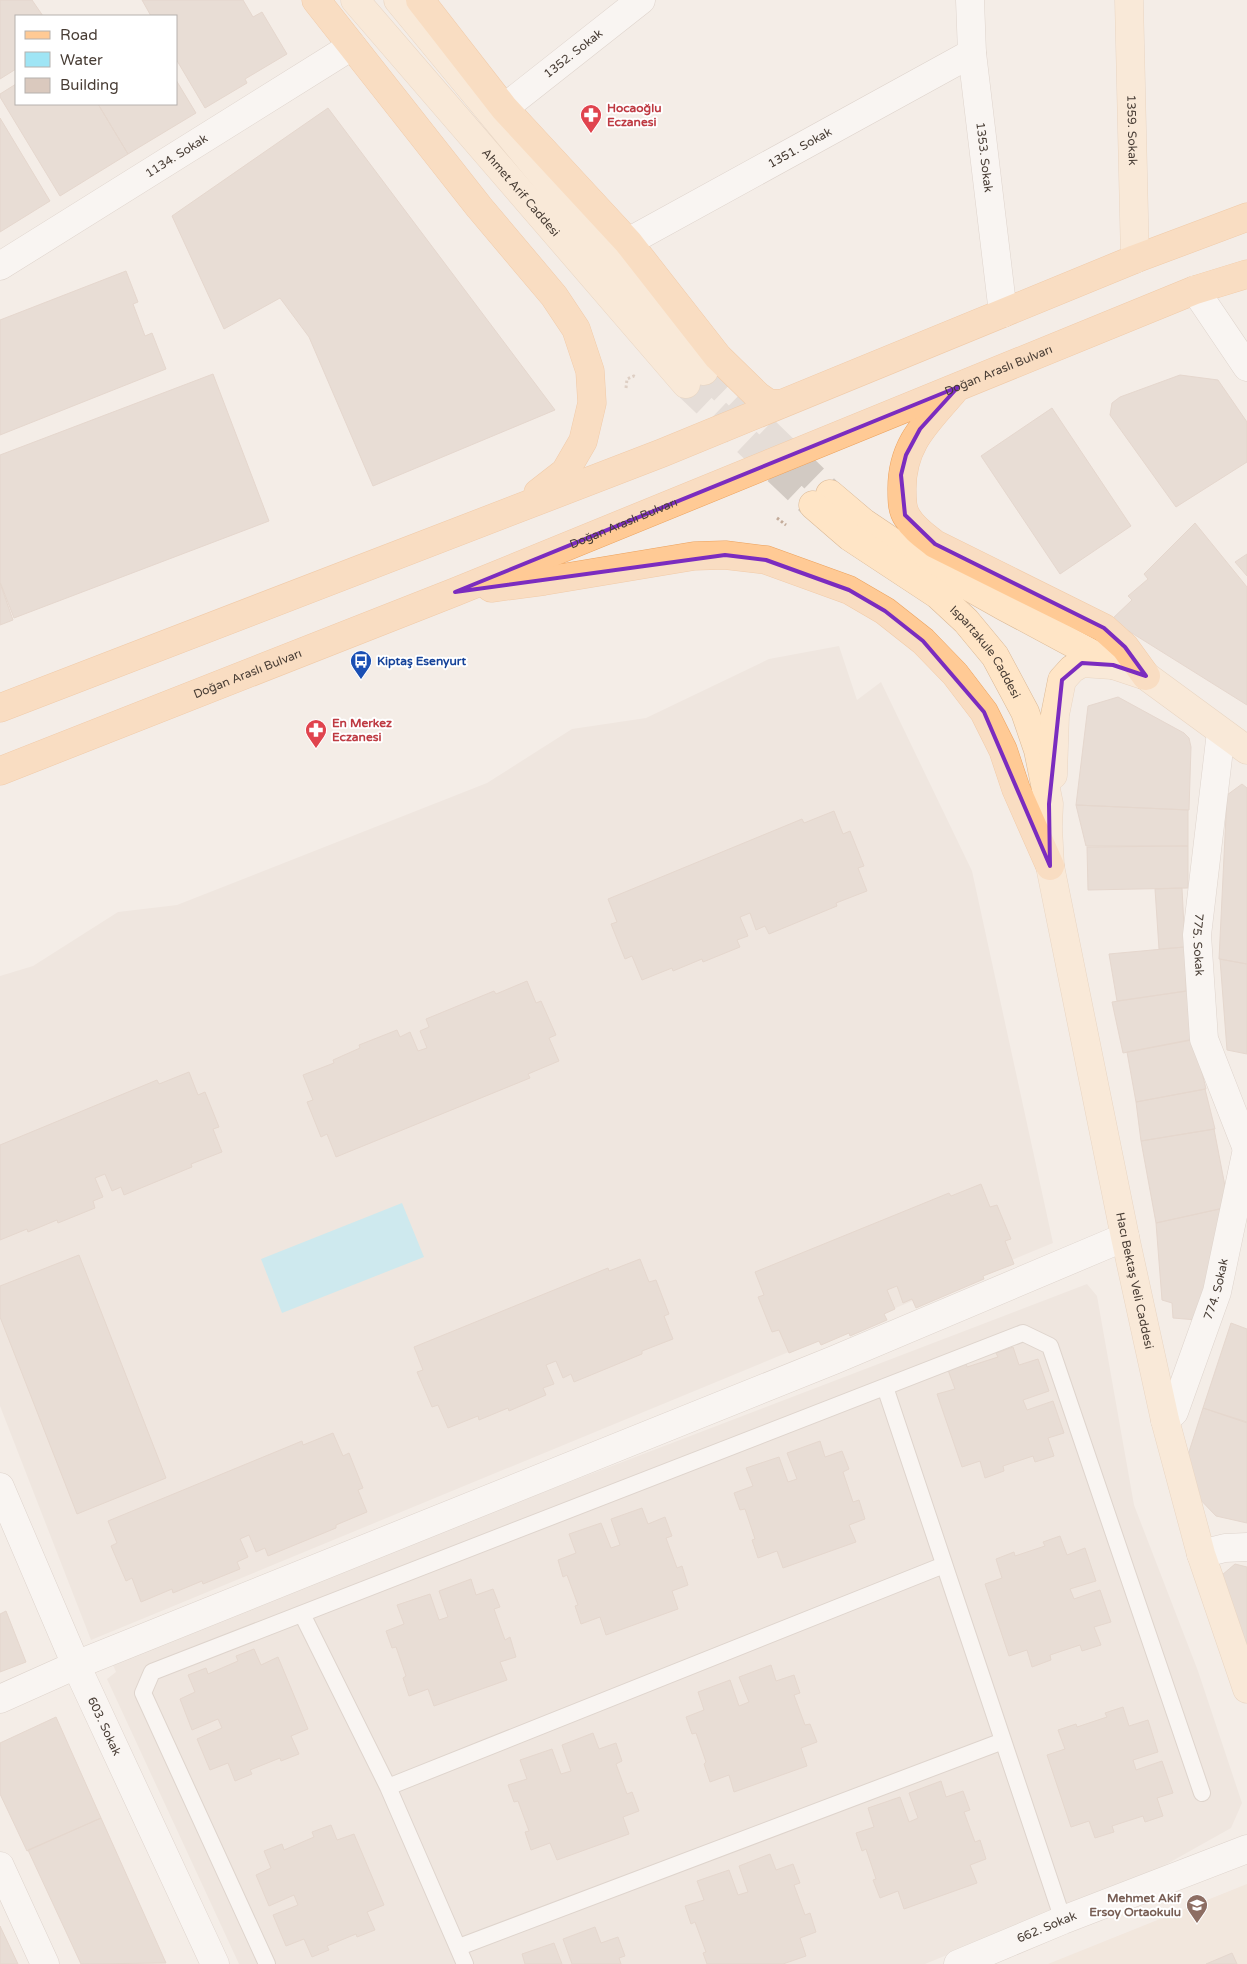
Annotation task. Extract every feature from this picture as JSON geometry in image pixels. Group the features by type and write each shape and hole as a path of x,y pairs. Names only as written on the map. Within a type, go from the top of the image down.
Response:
{"main road":[{"path":"316,0 479,207 554,296 576,329 590,371 592,404 582,441 565,472 517,509"},
{"path":"420,0 504,108 628,242 718,357 758,396 768,403 780,404"},
{"path":"0,708 517,509 1136,259 1247,217"},
{"name":"Doğan Araslı Bulvarı","path":"0,771 455,592 1195,290 1247,274"},
{"path":"958,388 920,429 906,455 901,475 902,501 905,515 915,528 935,544 1104,628 1125,647 1146,676"},
{"path":"455,592 544,581 694,556 725,555 766,560 849,590 885,611 923,641 955,674 984,712 1004,750 1016,789 1050,866"}],"street":[{"name":"Ahmet Arif Caddesi","path":"356,0 695,378 398,0"},
{"name":"1352. Sokak","path":"504,108 641,0"},
{"name":"1353. Sokak","path":"970,0 972,53 1003,313"},
{"name":"1359. Sokak","path":"1129,0 1136,259"},
{"name":"1134. Sokak","path":"0,266 352,46"},
{"name":"1351. Sokak","path":"628,242 972,53"},
{"path":"1195,290 1247,367"},
{"name":"Ispartakule Caddesi","path":"1050,866 1049,804 1038,750 1025,712 995,656 966,622 938,595 850,537 822,499 910,552 1113,665"},
{"path":"1049,804 1053,775 1056,715 1062,680 1072,669 1082,663 1113,665 1146,676 1247,750"},
{"name":"775. Sokak","path":"1220,732 1197,935 1204,1039 1247,1149"},
{"name":"Hacı Bektaş Veli Caddesi","path":"1050,866 1165,1420 1202,1554 1247,1689"},
{"name":"774. Sokak","path":"1165,1420 1174,1412 1217,1292 1247,1149"},
{"path":"0,1699 76,1665 825,1364 1126,1237"},
{"name":"603. Sokak","path":"0,1487 76,1665 215,1964"},
{"path":"1202,1554 1225,1548 1247,1548"},
{"name":"662. Sokak","path":"958,1964 1063,1920 1247,1849"},
{"path":"0,1866 45,1964"}],"lane":[{"path":"267,1964 143,1693 152,1672 1023,1333 1050,1346 1202,1793"},
{"path":"885,1387 1063,1920"},
{"path":"388,1787 944,1565"},
{"path":"302,1614 388,1787 465,1964"},
{"path":"459,1947 1003,1741"}],"path":[{"path":"626,389 627,380 634,376 640,381"}],"highlighted area":[{"path":"958,387 920,429 906,455 901,475 905,515 935,544 1104,628 1125,647 1146,676 1113,665 1082,663 1062,680 1049,804 1050,866 984,712 923,641 885,611 849,590 766,560 725,555 455,592"}],"shaded area":[{"path":"839,646 857,700 881,682 972,871 1053,1243 91,1640 0,1406 0,976 33,966 118,912 177,905 487,783 572,729 646,718 769,659"},
{"path":"1087,1284 1097,1296 1134,1505 1198,1671 1242,1803 1231,1828 1158,1869 925,1964 239,1964 107,1679 116,1672 110,1658"},
{"name":"Mehmet Akif Ersoy Ortaokulu","path":"1247,1884 1247,1964 1048,1964"}],"water":[{"path":"402,1203 424,1257 282,1313 261,1259"}],"building":[{"path":"0,0 32,0 42,15 15,15 15,70 0,79"},
{"path":"142,0 243,0 253,17 262,12 287,54 245,79 247,83 205,108 178,62 178,15 150,15"},
{"path":"178,83 196,113 128,154 99,105 178,105"},
{"path":"15,85 15,105 99,105 128,154 60,196 0,97 0,94"},
{"path":"328,108 555,410 373,486 309,337 280,298 224,329 172,216"},
{"path":"0,118 50,201 0,232"},
{"path":"126,271 138,302 133,304 145,336 152,333 166,369 0,435 0,320"},
{"path":"213,374 269,521 14,618 0,582 0,455"},
{"path":"1180,375 1218,380 1247,422 1247,462 1176,507 1110,415 1112,403 1120,397"},
{"path":"1052,408 1131,526 1060,574 981,456"},
{"path":"1195,523 1247,587 1247,705 1111,620 1132,600 1128,596 1148,579 1144,574"},
{"path":"1247,554 1247,576 1235,562"},
{"path":"0,583 13,620 0,625"},
{"path":"1118,697 1184,733 1189,738 1191,747 1189,810 1076,805 1088,706"},
{"path":"1242,784 1247,788 1247,964 1219,959 1227,795"},
{"path":"1076,805 1188,810 1188,846 1086,846"},
{"path":"834,811 843,834 850,831 864,866 858,868 867,891 836,903 837,906 769,934 765,926 756,930 750,913 740,917 748,936 737,940 740,947 703,962 702,959 673,971 672,968 642,980 632,956 625,959 611,924 617,922 608,899 802,819 804,823"},
{"path":"1188,846 1188,888 1088,890 1087,847"},
{"path":"1182,888 1185,947 1159,949 1155,889"},
{"path":"1185,947 1186,991 1117,1001 1109,954"},
{"path":"1220,959 1247,964 1247,1054 1227,1050"},
{"path":"527,981 536,1003 541,1001 556,1035 549,1038 559,1061 528,1074 530,1078 336,1157 327,1134 321,1137 307,1102 313,1100 303,1075 334,1063 333,1060 360,1048 359,1045 397,1030 400,1037 410,1032 418,1051 427,1048 420,1031 429,1027 426,1019 494,991 496,994"},
{"path":"1187,991 1197,1039 1123,1053 1112,1002"},
{"path":"1194,1039 1206,1089 1136,1102 1127,1052"},
{"path":"189,1072 198,1095 205,1092 219,1127 213,1129 222,1152 191,1164 192,1167 124,1195 121,1187 112,1191 105,1174 95,1178 103,1197 93,1201 95,1208 58,1223 57,1220 28,1232 27,1229 0,1240 0,1145 157,1080 159,1084"},
{"path":"1205,1089 1215,1129 1141,1141 1136,1102"},
{"path":"1214,1129 1229,1207 1156,1223 1141,1141"},
{"path":"981,1184 990,1207 997,1205 1011,1239 1005,1241 1014,1264 983,1276 984,1279 916,1308 912,1299 903,1303 897,1286 887,1290 895,1309 884,1314 887,1320 850,1336 849,1333 821,1345 819,1341 789,1353 779,1330 772,1332 758,1297 764,1295 755,1272 949,1193 951,1196"},
{"path":"1228,1207 1197,1320 1173,1318 1172,1303 1162,1300 1156,1223"},
{"path":"79,1255 166,1478 77,1514 0,1317 0,1286"},
{"path":"640,1259 649,1282 656,1280 669,1314 664,1316 673,1339 574,1382 571,1374 563,1378 556,1361 546,1365 554,1384 543,1388 546,1395 509,1411 508,1408 479,1420 478,1416 448,1428 438,1405 432,1407 417,1372 423,1370 414,1347 608,1268 609,1271"},
{"path":"1231,1323 1247,1329 1247,1423 1203,1408"},
{"path":"1013,1347 1019,1365 1038,1359 1049,1391 1023,1400 1027,1410 1053,1401 1064,1433 1048,1438 1054,1456 1035,1462 1033,1456 1003,1466 1004,1471 985,1478 980,1461 962,1467 937,1394 955,1389 948,1370 966,1363 967,1367 998,1357 996,1353"},
{"path":"1203,1408 1247,1422 1247,1523 1216,1516 1193,1492 1186,1461"},
{"path":"333,1433 343,1456 349,1453 363,1488 358,1490 367,1512 336,1525 336,1528 268,1556 265,1548 256,1552 249,1535 240,1539 248,1557 237,1562 240,1569 203,1584 202,1581 173,1593 172,1589 141,1602 132,1578 126,1581 111,1546 117,1543 108,1521 302,1441 303,1445"},
{"path":"820,1441 825,1457 842,1451 849,1469 843,1472 853,1502 859,1500 865,1519 849,1525 856,1542 783,1568 777,1551 758,1558 752,1540 755,1539 745,1509 740,1510 734,1493 753,1486 746,1468 779,1457 788,1482 797,1479 787,1453"},
{"path":"642,1508 648,1524 665,1517 672,1536 666,1538 677,1568 682,1566 688,1585 672,1591 678,1609 606,1635 600,1617 581,1624 575,1606 578,1605 567,1575 563,1577 558,1560 576,1553 569,1534 601,1523 611,1548 620,1545 611,1519"},
{"path":"1060,1536 1067,1555 1085,1548 1096,1581 1070,1589 1074,1599 1100,1590 1111,1622 1094,1627 1101,1645 1082,1651 1080,1645 1050,1655 1051,1660 1032,1667 1027,1650 1009,1656 985,1584 1002,1578 996,1559 1014,1552 1015,1556 1045,1546 1043,1542"},
{"path":"1235,1564 1247,1567 1247,1656 1222,1575"},
{"path":"471,1579 476,1595 493,1589 500,1607 494,1609 505,1640 510,1637 516,1657 500,1662 507,1680 434,1706 428,1689 409,1696 403,1678 406,1676 396,1647 392,1648 386,1631 404,1624 397,1605 430,1594 439,1620 448,1617 439,1591"},
{"path":"6,1611 26,1662 0,1672 0,1614"},
{"path":"254,1649 261,1665 278,1657 308,1729 291,1736 299,1754 281,1761 280,1758 250,1770 252,1774 235,1781 228,1763 210,1770 197,1739 222,1728 218,1719 192,1730 180,1699 195,1692 188,1675 206,1668 208,1674 238,1661 236,1656"},
{"path":"771,1665 776,1681 794,1675 800,1693 794,1695 805,1725 810,1724 817,1742 801,1748 807,1766 734,1792 729,1775 710,1782 704,1764 706,1762 696,1733 692,1734 686,1717 704,1710 698,1692 730,1680 739,1706 749,1702 739,1677"},
{"path":"1123,1707 1129,1726 1148,1720 1158,1752 1133,1760 1136,1770 1162,1761 1173,1793 1157,1798 1163,1816 1145,1822 1143,1816 1112,1826 1114,1832 1095,1838 1089,1821 1071,1827 1047,1755 1065,1749 1058,1730 1076,1724 1077,1727 1107,1717 1105,1713"},
{"path":"56,1717 101,1818 27,1851 0,1794 0,1743"},
{"path":"593,1733 599,1749 616,1743 622,1761 616,1764 627,1794 632,1792 639,1811 623,1817 629,1834 557,1860 550,1843 531,1850 525,1832 529,1831 518,1801 514,1802 508,1785 527,1779 520,1760 552,1749 561,1774 571,1771 562,1745"},
{"path":"941,1781 946,1797 963,1791 970,1810 964,1812 975,1842 980,1840 986,1859 970,1865 977,1883 904,1909 898,1891 880,1898 873,1880 876,1879 866,1849 862,1851 856,1833 874,1827 868,1808 900,1797 909,1822 918,1818 909,1793"},
{"path":"101,1818 166,1963 81,1964 28,1850"},
{"path":"331,1825 337,1840 354,1834 384,1905 367,1912 375,1930 357,1937 356,1934 327,1946 329,1950 312,1957 304,1939 286,1946 273,1915 298,1905 294,1895 269,1906 256,1875 271,1868 264,1851 282,1844 284,1850 314,1837 312,1832"},
{"path":"770,1854 776,1870 793,1864 800,1883 794,1885 805,1915 810,1913 816,1932 800,1938 806,1956 783,1964 707,1964 703,1953 706,1952 695,1922 691,1924 685,1906 704,1900 697,1881 729,1870 738,1895 748,1892 739,1866"},
{"path":"0,1926 18,1964 0,1964"},
{"path":"595,1927 601,1943 618,1937 625,1956 619,1958 621,1964 572,1964 563,1939"},
{"path":"554,1943 562,1964 525,1964 522,1954"},
{"path":"1232,1953 1237,1964 1206,1964"}],"tunnel":[{"path":"704,371 830,494"},
{"path":"686,384 813,505"}],"place":[{"name":"Hocaoğlu Eczanesi","path":"591,134"},
{"name":"Kiptaş Esenyurt","path":"361,680"},
{"name":"En Merkez Eczanesi","path":"316,749"},
{"name":"Mehmet Akif Ersoy Ortaokulu","path":"1197,1924"}]}
